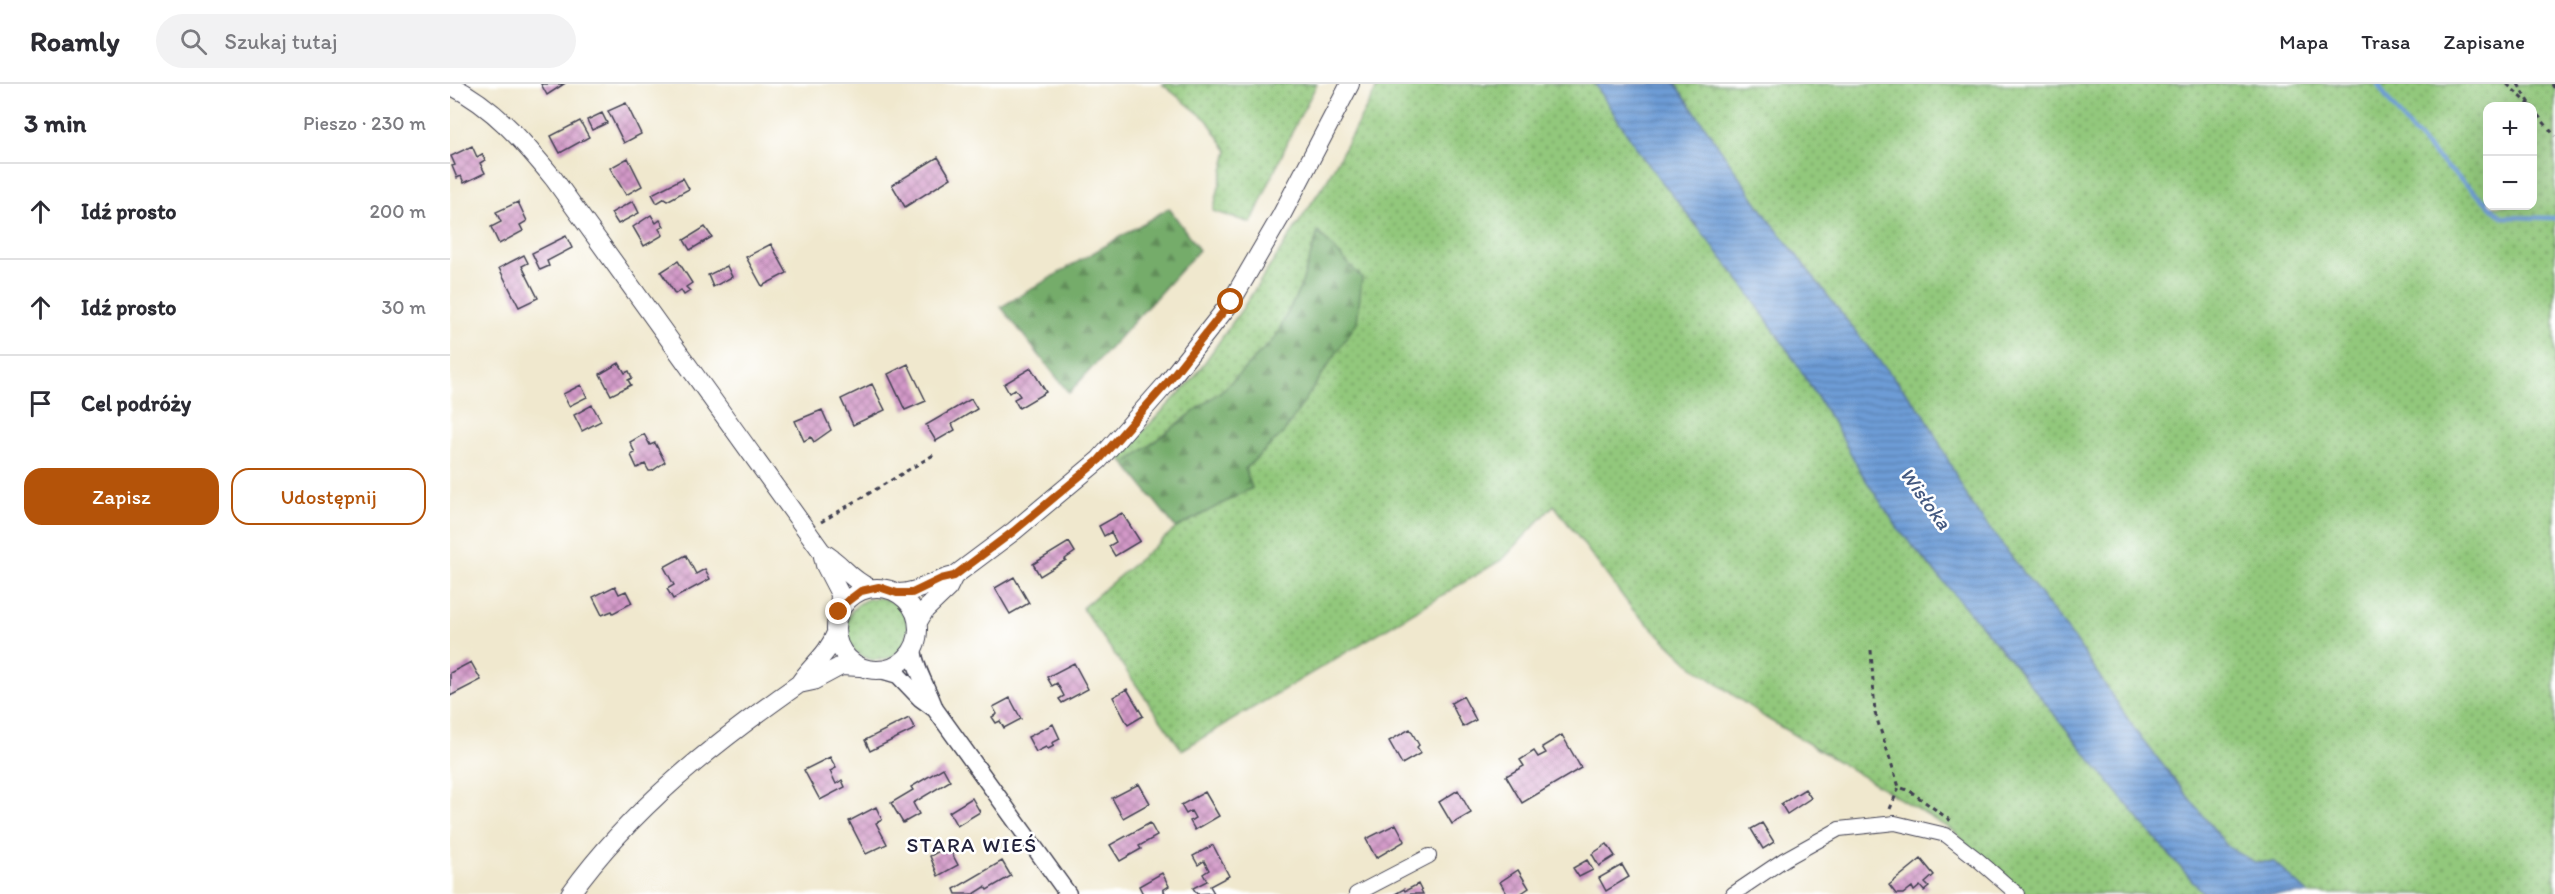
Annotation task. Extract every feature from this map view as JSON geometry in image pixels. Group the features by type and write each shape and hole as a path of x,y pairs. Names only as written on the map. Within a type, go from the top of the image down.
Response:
{"main road":[{"path":"450,84 469,94 502,119 554,179 807,530 822,552 825,565 840,594 836,633 830,650 807,671 799,684 715,744 677,776 631,820 570,894"},
{"path":"839,612 853,595 870,588 879,587 897,593 912,593 941,579 954,576 1014,531 1099,460 1167,383 1231,302 1281,216 1350,84"},
{"path":"822,552 833,558 856,582 870,588"},
{"path":"918,622 925,610 948,588 954,576"},
{"path":"799,684 813,681 842,666 881,670 901,662 913,649 917,640 918,622 911,605 897,593"},
{"path":"836,633 843,653 860,667"}],"street":[{"path":"913,649 914,663 935,709 1068,894"},
{"path":"881,670 898,675 920,698 935,709"},
{"path":"1733,894 1785,860 1839,829 1896,823 1946,835 2017,894"},
{"path":"1356,894 1429,856"}],"path":[{"path":"2507,84 2527,102"},
{"path":"2518,84 2529,102"},
{"path":"2552,84 2555,89"},
{"path":"2537,113 2555,135"},
{"path":"807,530 935,454"},
{"path":"1871,650 1875,712 1899,787"}],"green space":[{"path":"1162,84 1317,84 1295,126 1251,223 1213,211 1228,151 1207,120"},
{"path":"1379,84 1595,84 1641,155 1741,282 1791,355 1862,474 1899,530 2009,658 2146,828 2204,894 2017,894 1955,832 1766,718 1692,666 1633,610 1554,505 1503,559 1182,750 1082,608 1176,528 1252,488 1245,469 1284,432 1318,233 1301,286 1275,338 1225,388 1125,464 1119,456 1193,379 1242,309 1328,178"},
{"path":"1676,84 2555,84 2555,894 2309,894 2274,862 2254,862 2228,847 2135,730 2076,641 1971,504 1924,414 1862,340 1767,217"},
{"path":"1169,208 1199,250 1069,393 1001,307"},
{"path":"1318,232 1362,278 1357,322 1284,432 1245,469 1252,488 1176,528 1125,464 1225,388 1275,338 1301,286"},
{"path":"877,598 894,603 899,607 903,612 908,629 903,646 899,651 894,655 877,660 860,655 855,651 851,646 846,629 851,612 855,607 860,603"}],"water":[{"name":"Wisłoka","path":"1595,84 1676,84 1767,217 1862,340 1924,414 1971,504 2076,641 2135,730 2228,847 2254,862 2274,862 2309,894 2204,894 2146,828 2009,658 1899,530 1862,474 1791,355 1741,282 1641,155"}],"building":[{"path":"541,84 564,84 547,95"},
{"path":"626,103 641,134 624,143 608,111"},
{"path":"602,113 607,123 592,130 587,120"},
{"path":"580,121 589,137 560,153 551,136"},
{"path":"472,146 477,157 482,154 485,160 480,163 485,173 464,183 461,176 457,178 451,156"},
{"path":"938,157 951,178 905,207 892,185"},
{"path":"628,158 642,186 626,195 610,168"},
{"path":"683,178 689,189 667,201 665,198 657,203 652,194"},
{"path":"633,201 639,213 618,224 611,213"},
{"path":"518,202 527,221 520,225 523,231 499,244 491,227 501,222 496,212"},
{"path":"651,215 656,223 660,220 664,226 659,229 663,235 644,246 633,227"},
{"path":"705,227 712,237 690,250 684,240"},
{"path":"566,236 572,248 547,261 549,266 540,270 532,253"},
{"path":"771,244 787,273 762,286 746,257"},
{"path":"524,255 528,263 522,266 538,298 519,307 499,268"},
{"path":"678,261 692,283 686,287 690,291 684,295 681,290 675,294 661,272"},
{"path":"727,266 732,277 713,287 708,275"},
{"path":"619,363 625,373 629,371 632,378 628,380 631,385 611,395 600,374"},
{"path":"908,364 926,401 905,410 888,374"},
{"path":"1031,368 1046,392 1019,408 1014,399 1020,396 1015,389 1009,393 1004,384"},
{"path":"872,384 885,410 853,425 841,399"},
{"path":"581,385 587,397 569,406 563,394"},
{"path":"971,399 977,409 952,424 955,430 936,441 926,425"},
{"path":"592,405 601,421 582,431 574,415"},
{"path":"822,410 831,430 814,442 811,437 804,441 795,421"},
{"path":"644,434 650,445 655,443 665,462 652,471 649,471 645,464 637,468 631,455 635,453 630,442"},
{"path":"1122,513 1140,541 1115,556 1109,546 1116,542 1111,532 1104,536 1099,526"},
{"path":"1069,542 1075,552 1040,576 1033,564"},
{"path":"686,555 696,574 705,569 710,579 673,599 667,589 674,585 664,567"},
{"path":"1014,577 1029,603 1010,614 995,588"},
{"path":"615,586 619,594 626,591 632,603 613,613 612,611 602,615 593,597"},
{"path":"471,662 481,680 450,696 450,673"},
{"path":"1074,663 1088,689 1062,703 1059,699 1064,696 1057,683 1052,686 1047,677"},
{"path":"1127,689 1143,716 1128,725 1113,697"},
{"path":"1463,696 1476,720 1463,727 1451,703"},
{"path":"1010,698 1021,719 1004,728 1000,721 996,723 992,717 997,714 993,707"},
{"path":"909,718 915,729 870,751 865,740"},
{"path":"1053,724 1060,739 1052,743 1054,746 1036,752 1028,737"},
{"path":"1410,729 1421,753 1402,764 1389,741"},
{"path":"1562,735 1581,768 1522,803 1506,776 1524,766 1520,760 1534,751 1538,757 1546,753 1542,747"},
{"path":"830,757 836,768 830,771 836,784 842,780 845,787 820,800 804,770"},
{"path":"943,768 950,781 913,803 919,814 903,823 891,803 913,790 911,787"},
{"path":"1139,784 1150,803 1123,818 1112,798"},
{"path":"1805,789 1811,798 1787,814 1781,804"},
{"path":"1458,790 1471,813 1452,824 1439,802"},
{"path":"1205,792 1219,816 1195,830 1190,821 1195,818 1191,811 1186,814 1181,805"},
{"path":"972,798 980,812 957,826 949,812"},
{"path":"876,807 882,820 876,823 887,844 866,854 849,821"},
{"path":"1150,823 1157,836 1139,846 1141,849 1120,861 1110,845"},
{"path":"1762,823 1774,842 1763,849 1751,829"},
{"path":"1396,824 1405,841 1376,858 1366,839"},
{"path":"1607,844 1615,856 1599,866 1592,854"},
{"path":"1213,845 1229,876 1210,886 1214,893 1197,894 1193,888 1207,881 1203,874 1209,870 1204,861 1198,865 1193,856"},
{"path":"945,848 947,851 950,850 958,865 938,876 930,856"},
{"path":"1921,859 1934,875 1925,883 1929,887 1924,891 1920,886 1914,891 1912,887 1903,894 1896,894 1889,885"},
{"path":"1587,860 1593,870 1579,877 1573,868"},
{"path":"1002,861 1011,876 987,890 985,887 974,894 956,894 954,889"},
{"path":"1622,865 1629,877 1606,891 1599,878"},
{"path":"1518,870 1529,888 1520,894 1507,894 1500,882"},
{"path":"1162,873 1169,886 1163,890 1166,894 1143,894 1139,886"},
{"path":"1418,884 1423,894 1395,894 1404,889 1405,891"}],"waterway":[{"path":"2378,84 2414,134 2483,199"},
{"path":"2494,210 2502,217 2555,218"}],"district":[{"name":"STARA WIEŚ","path":"972,844"}],"route":[{"path":"839,612 853,595 870,588 879,587 897,593 912,593 941,579 954,576 1014,531 1099,460 1167,383 1231,302"}]}
